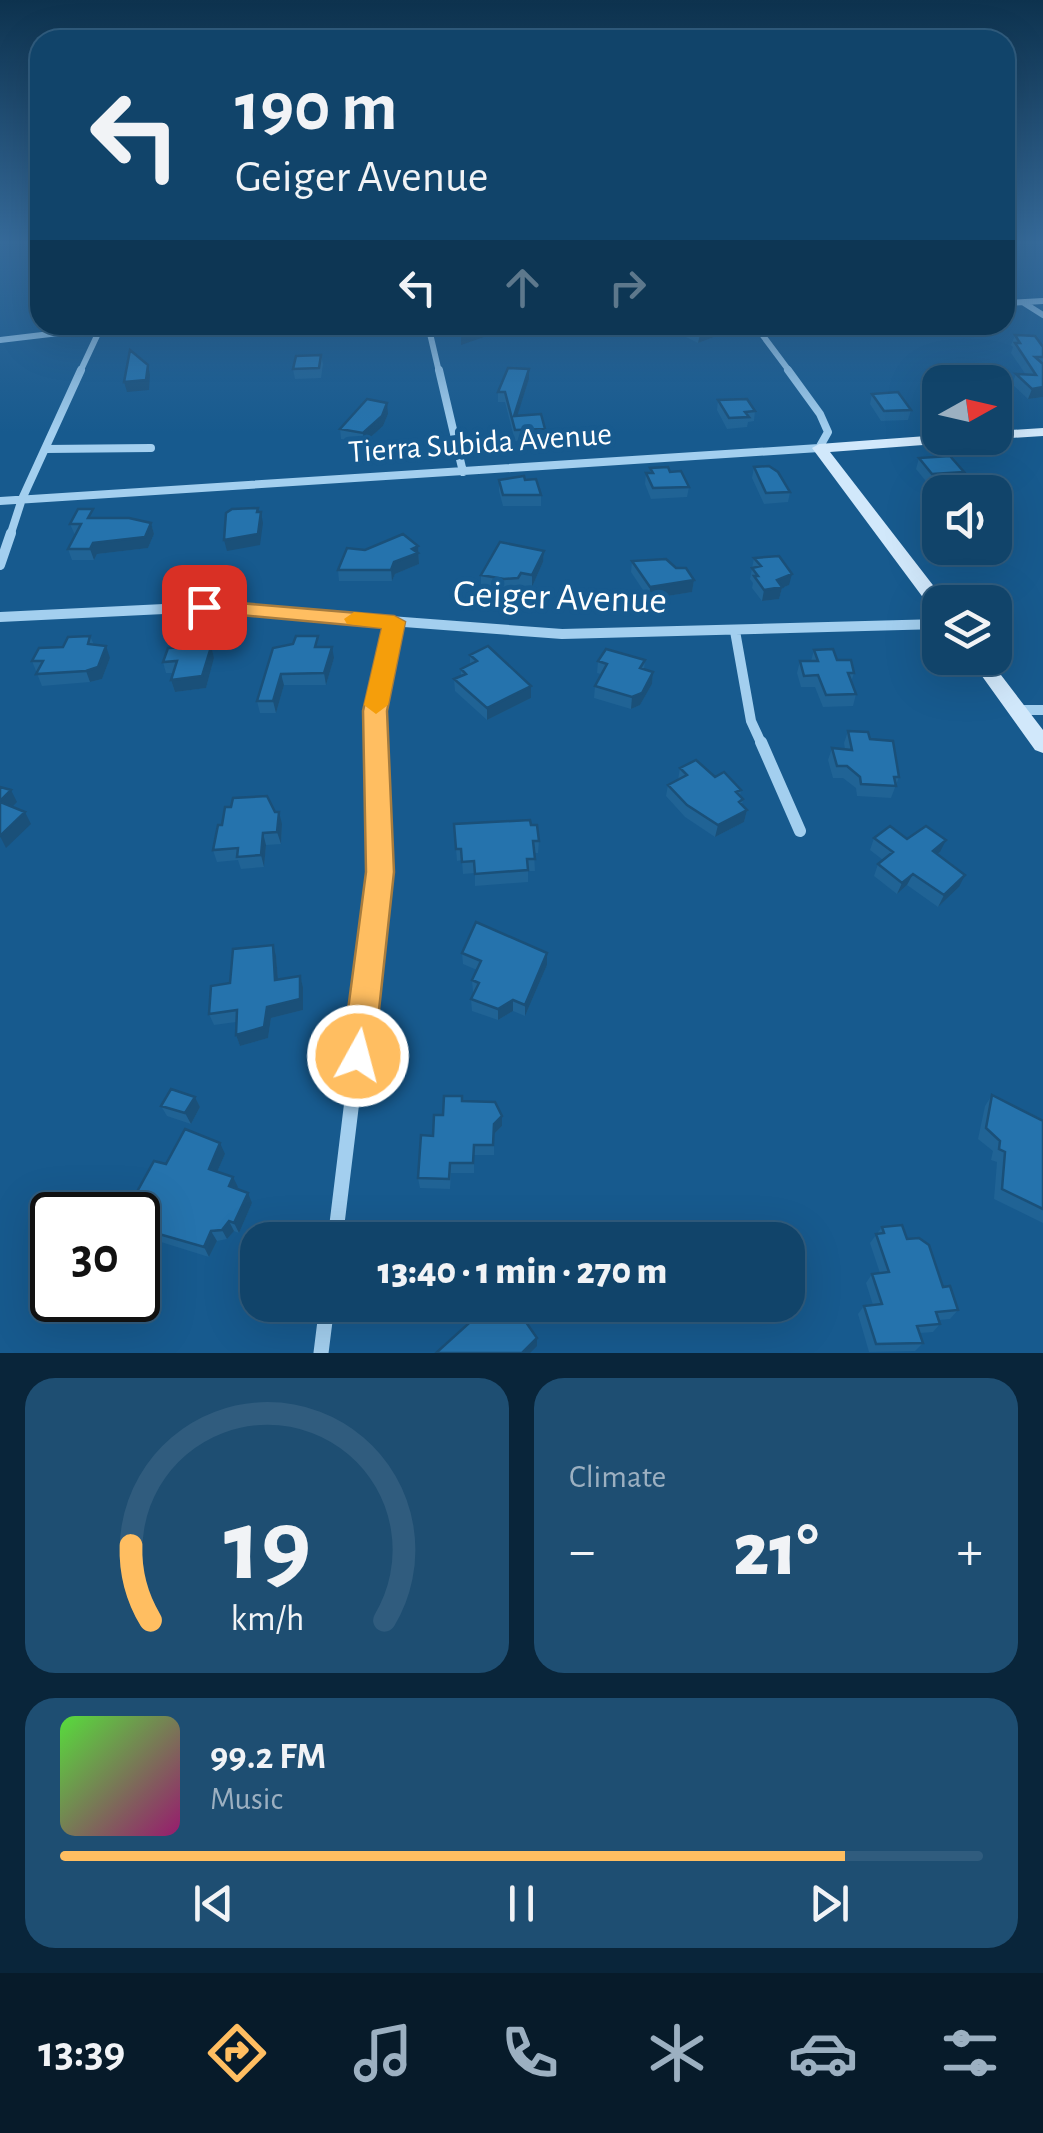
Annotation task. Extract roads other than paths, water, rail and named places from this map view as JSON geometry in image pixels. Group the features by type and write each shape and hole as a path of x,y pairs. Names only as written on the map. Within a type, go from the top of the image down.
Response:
{"street":[{"path":"0,340 36,335"},
{"path":"0,565 22,499 97,335"},
{"path":"430,335 463,472"},
{"path":"762,335 820,414 828,432 820,448 923,585"},
{"path":"1012,434 1043,432"},
{"name":"Tierra Subida Avenue","path":"0,501 922,441"},
{"path":"45,449 151,448"},
{"name":"Geiger Avenue","path":"0,617 204,607 562,634 922,625"},
{"path":"337,1222 380,872 375,711 394,622"},
{"path":"735,631 751,721 800,831"},
{"path":"991,675 1043,745"},
{"path":"1018,710 1043,710"},
{"path":"321,1353 325,1322"}]}
